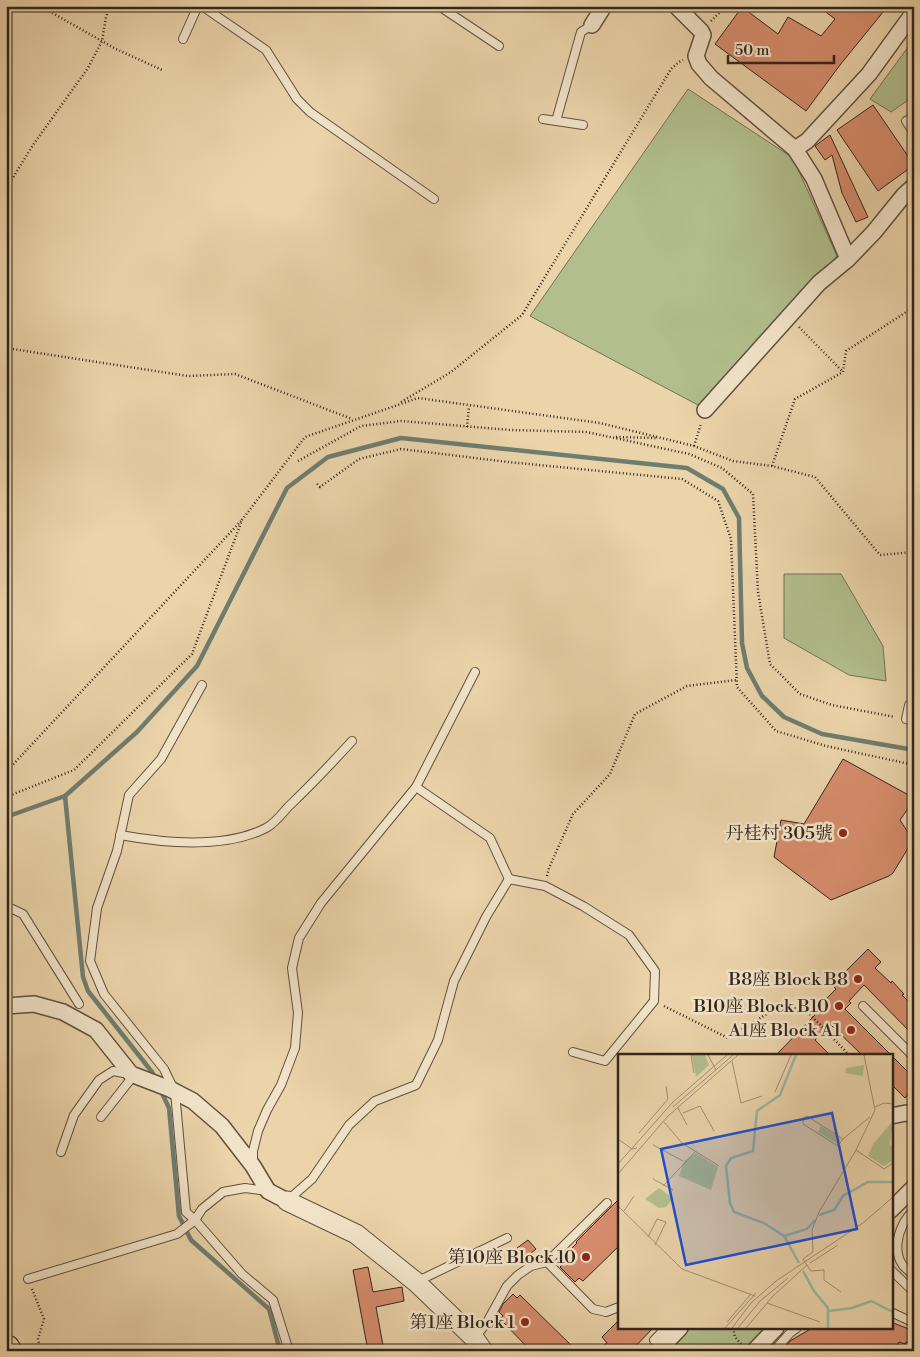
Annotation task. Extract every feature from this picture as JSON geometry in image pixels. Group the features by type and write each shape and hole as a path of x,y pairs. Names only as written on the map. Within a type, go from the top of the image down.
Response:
{"street":[{"path":"592,25 604,6"},
{"path":"676,6 702,31 703,35 696,56 699,64 711,78 795,149 814,179 848,259"},
{"path":"795,149 807,141 869,74 914,12"},
{"path":"704,410 819,283 848,259 914,186"},
{"path":"6,1006 34,1004 63,1012 96,1030 132,1075 172,1090 192,1101 222,1126 253,1166 268,1191 356,1234 416,1282 478,1345"},
{"path":"892,1116 914,1115"},
{"path":"892,1209 914,1187"},
{"path":"659,1350 678,1330"},
{"path":"750,1350 774,1330"}],"lane":[{"path":"183,39 196,6"},
{"path":"202,6 266,50 286,84 310,112 434,199"},
{"path":"439,6 499,46"},
{"path":"556,121 581,32 592,25"},
{"path":"543,119 583,125"},
{"path":"910,119 914,133"},
{"path":"253,1166 253,1151 258,1131 295,1048 298,1013 292,968 298,938 320,903 416,787 475,672"},
{"path":"202,686 161,759 129,795 117,851 97,908 90,961 104,994 164,1068 172,1090 186,1212 242,1274 273,1300 289,1351"},
{"path":"909,705 910,720"},
{"path":"120,835 156,841 210,841 241,838 268,827 352,741"},
{"path":"416,787 490,838 509,879"},
{"path":"509,879 545,886 583,906 630,935 655,971 654,1001 604,1061 573,1052"},
{"path":"287,1200 312,1179 349,1125 375,1102 416,1085 438,1040 454,981 486,917 509,879"},
{"path":"6,906 23,914 79,1004"},
{"path":"863,1006 914,1057"},
{"path":"61,1152 74,1115 99,1080 113,1071 132,1075 101,1117"},
{"path":"28,1279 177,1234 195,1220 202,1209 223,1192 245,1188 268,1191"},
{"path":"478,1345 486,1324 507,1286 518,1275 532,1266 547,1262 606,1203"},
{"path":"914,1210 906,1217 899,1232 898,1252 900,1264 907,1271 914,1274"},
{"path":"416,1282 507,1238"},
{"path":"547,1262 594,1309 606,1312 618,1307"},
{"path":"892,1271 914,1292"},
{"path":"892,1312 914,1323"},
{"path":"659,1350 654,1340 664,1330"},
{"path":"774,1351 794,1330"}],"path":[{"path":"40,6 102,41 162,70"},
{"path":"6,190 33,145 88,68 102,41 110,6"},
{"path":"702,31 726,6"},
{"path":"396,405 451,372 522,315 671,68 679,62 696,56"},
{"path":"843,372 846,351 914,307"},
{"path":"789,317 843,372"},
{"path":"6,348 188,376 235,374 354,420"},
{"path":"772,466 795,399 843,372"},
{"path":"6,772 242,520 306,437 418,398 600,423 694,446 733,461 772,466 814,477 880,556 914,552"},
{"path":"467,427 469,405"},
{"path":"694,446 704,410"},
{"path":"298,461 361,426 401,421 511,430 587,432 689,454 722,468 753,494 761,627 770,664 800,694 832,705 910,720"},
{"path":"609,437 662,438"},
{"path":"317,484 320,487 359,459 401,449 682,479 718,501 731,539 737,687 776,731 826,746 914,765"},
{"path":"6,797 74,770 192,654 242,520"},
{"path":"545,886 549,868 573,814 610,774 635,714 687,686 736,680"},
{"path":"832,705 832,710"},
{"path":"826,740 826,746"},
{"path":"654,1001 728,1038 778,1007 805,1009 848,1054"},
{"path":"28,1279 44,1319 38,1339 41,1351"},
{"path":"733,1330 735,1337 750,1350"}],"green space":[{"path":"914,39 914,96 891,112 870,99"},
{"path":"688,89 793,158 837,256 698,405 530,316"},
{"path":"784,574 841,574 883,646 886,681 849,675 784,638"},
{"path":"688,1330 763,1330 743,1351 673,1351 676,1343"}],"building":[{"path":"818,6 888,6 840,65 806,111 715,44 742,7 778,34 788,17 821,36 835,19"},
{"path":"873,105 914,165 878,191 837,130"},
{"path":"830,135 868,217 856,222 842,193 832,155 825,160 815,146"},
{"name":"丹桂村 305號","path":"843,759 914,798 900,820 913,840 893,873 889,876 831,900 774,857 781,820 804,824"},
{"path":"868,949 881,962 875,968 891,983 892,981 914,1007 914,1036 864,985 849,1001 851,1003 845,1009 890,1054 861,1054 830,1024 815,1040 829,1054 777,1054 820,1009 818,1007 836,989 834,987 840,981 840,977"},
{"path":"892,1056 914,1078 914,1088 905,1098 892,1085"},
{"name":"第10座 Block 10","path":"618,1200 618,1247 583,1281 579,1278 575,1282 560,1267 563,1264 560,1260"},
{"path":"528,1240 536,1249 525,1258 517,1248"},
{"path":"368,1267 373,1292 402,1287 404,1301 376,1307 384,1351 368,1351 353,1270"},
{"name":"第1座 Block 1","path":"513,1294 517,1298 520,1295 577,1351 531,1351 500,1319 503,1316 499,1312 503,1304"},
{"path":"618,1321 618,1330 651,1330 631,1351 610,1351 604,1345 607,1343 602,1337"},
{"path":"892,1322 914,1331 914,1345 899,1342 895,1351 782,1351 790,1341 809,1330 892,1330"}],"waterway":[{"path":"6,817 65,796 137,732 197,666 287,488 328,457 401,438 687,468 723,489 739,518 742,643 747,668 762,696 784,717 822,734 914,750"},
{"path":"65,796 83,977 88,991 152,1072 156,1080"},
{"path":"160,1089 169,1108 179,1216 191,1240 269,1309 280,1351"}],"place":[{"name":"丹桂村 305號","path":"843,833"},
{"name":"B8座 Block B8","path":"858,979"},
{"name":"B10座 Block B10","path":"839,1006"},
{"name":"A1座 Block A1","path":"851,1030"},
{"name":"第10座 Block 10","path":"586,1257"},
{"name":"第1座 Block 1","path":"525,1322"}]}
